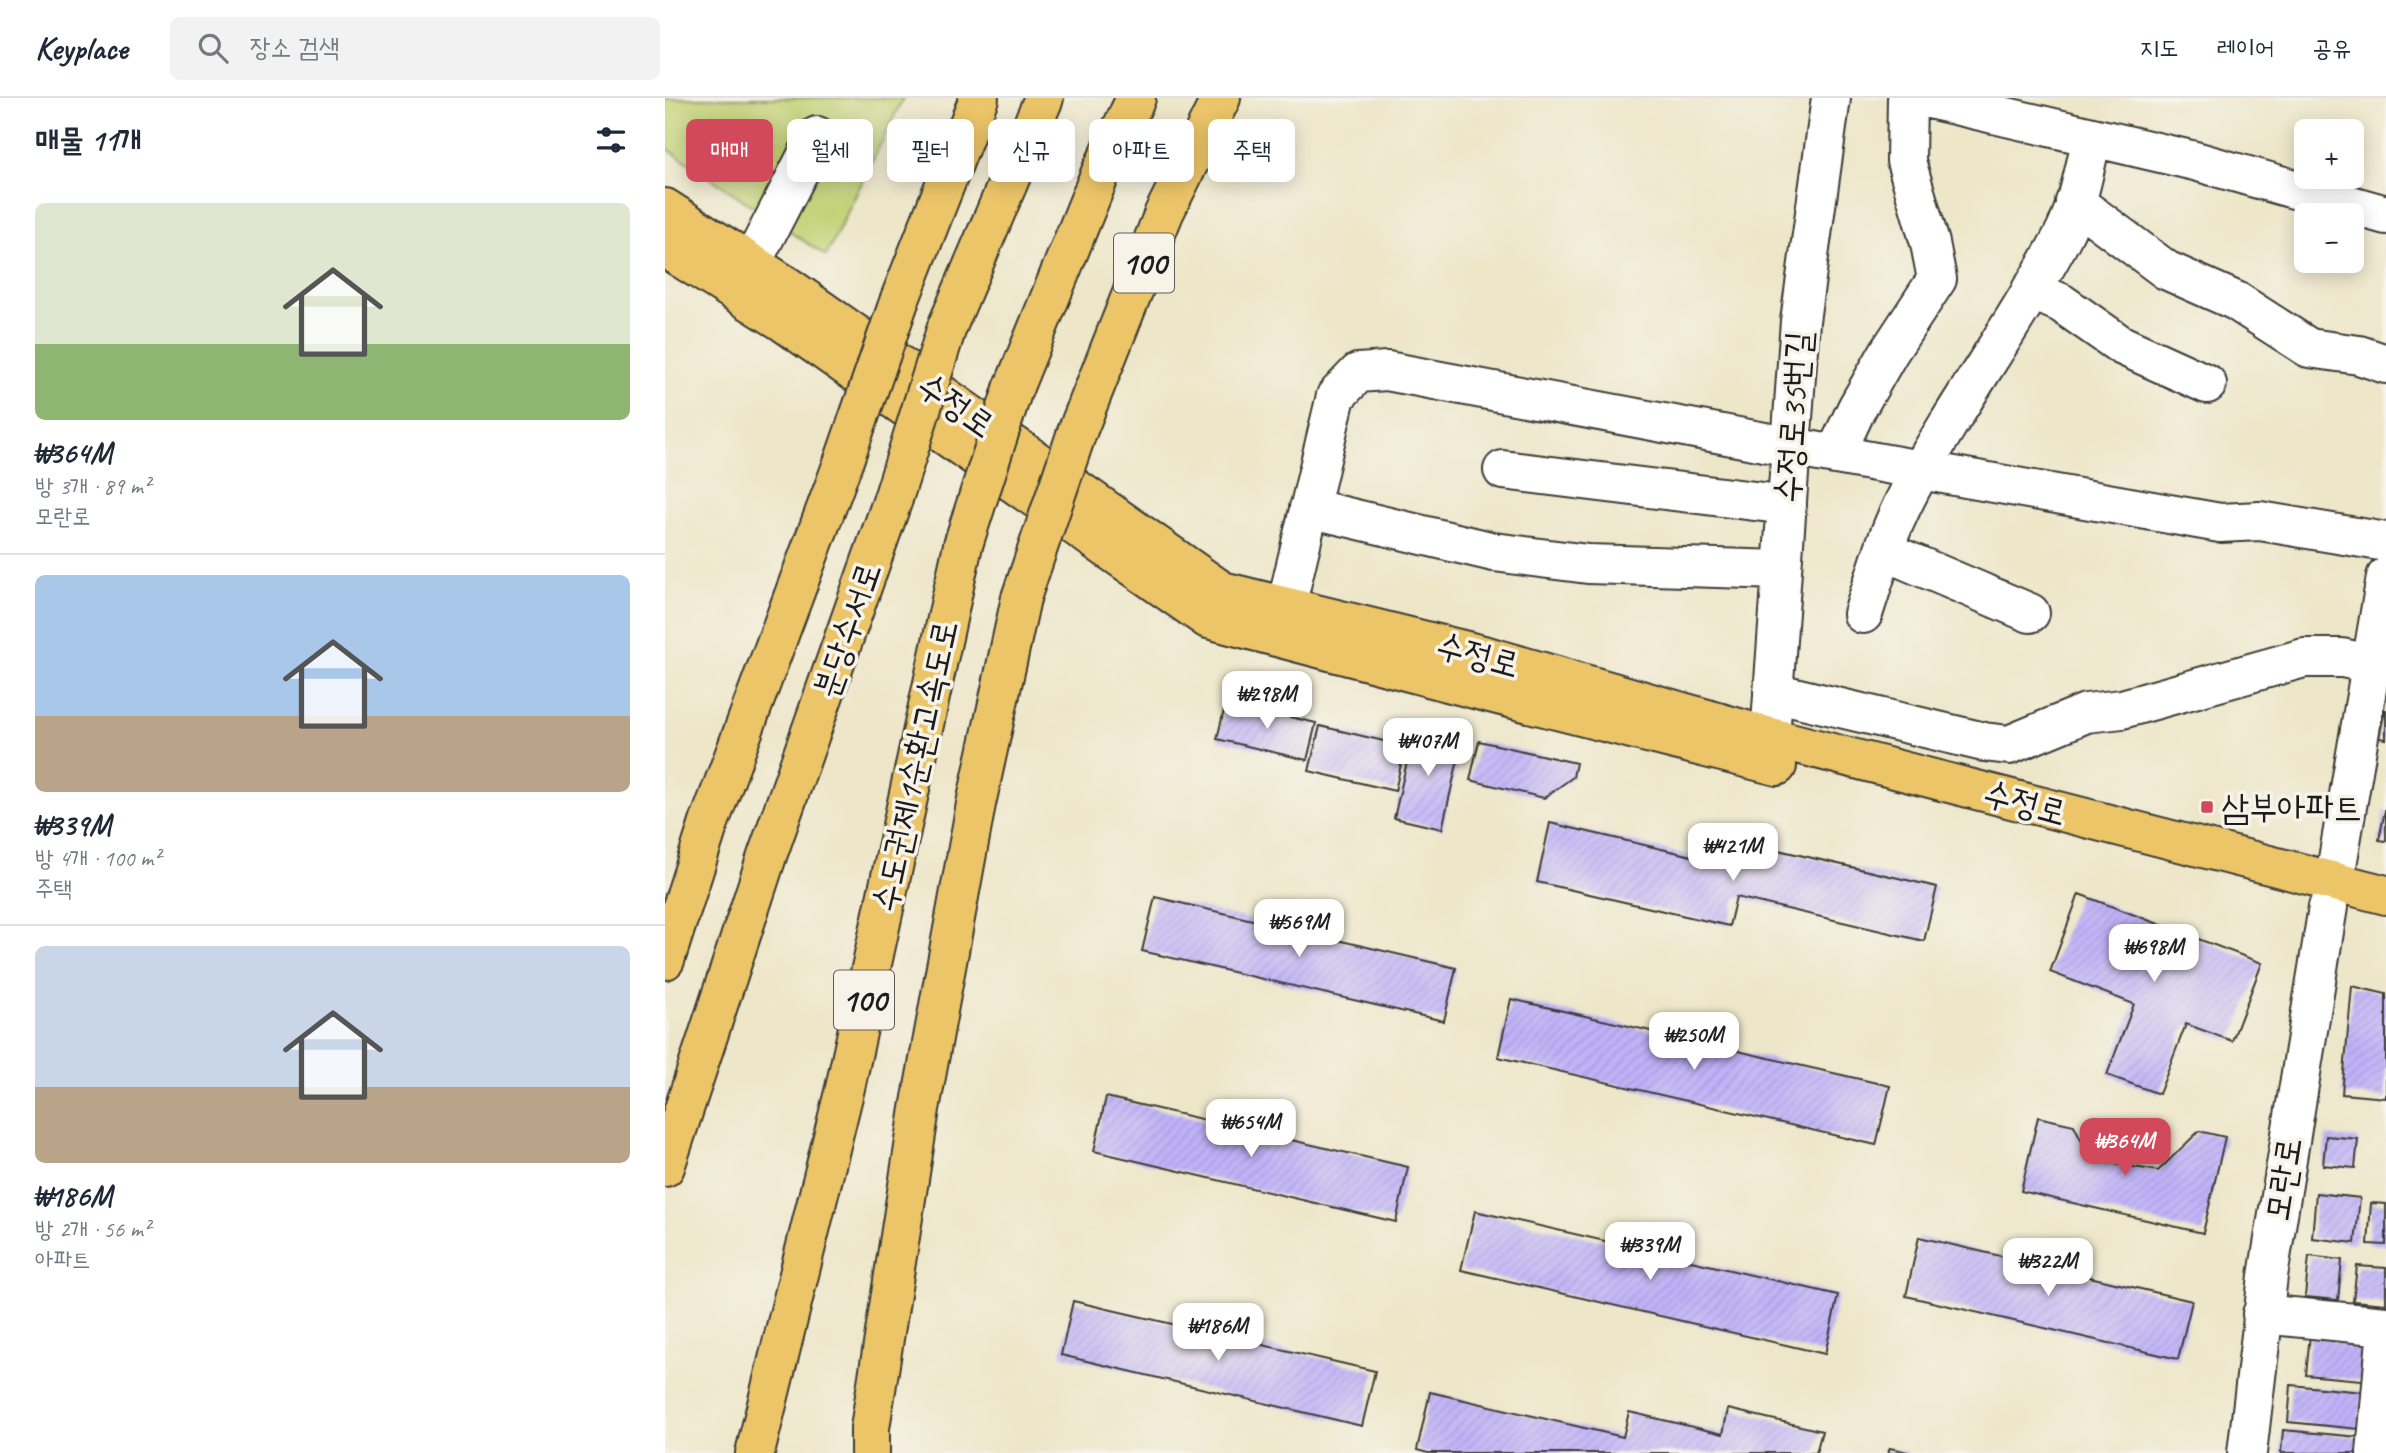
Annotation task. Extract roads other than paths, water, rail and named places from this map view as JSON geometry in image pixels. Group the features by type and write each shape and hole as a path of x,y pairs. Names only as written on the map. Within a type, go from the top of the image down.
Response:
{"main road":[{"name":"분당수서로","path":"665,960 709,823 843,463 900,299 979,98"},
{"name":"분당수서로","path":"665,1167 767,856 893,499 947,327 1044,98"},
{"name":"수도권제1순환고속도로","path":"755,1453 845,1088 963,545 1013,389 1101,172 1136,98"},
{"name":"수도권제1순환고속도로","path":"870,1453 870,1428 920,1109 976,804 1020,598 1077,432 1164,213 1221,98"},
{"name":"수정로","path":"665,208 790,288 1222,592 1486,656 2331,895 2386,921"},
{"name":"수정로","path":"665,248 783,322 1208,619 1469,688 2331,895 2386,895"}],"street":[{"name":"수정로35번길","path":"1770,737 1800,321 1831,98"},
{"path":"1835,455 1857,408 1889,352 1937,279 1930,243 1906,162 1907,98"},
{"path":"1925,98 2195,161 2386,215"},
{"path":"1863,614 1889,535 1920,470 2062,238 2075,202 2092,136"},
{"path":"751,264 793,182"},
{"path":"2075,202 2166,270 2236,301 2309,348 2359,355 2386,364"},
{"path":"2031,290 2061,303 2121,345 2207,384"},
{"path":"1286,607 1336,396 1358,373 1387,371 1791,447 2220,523 2260,521 2386,542"},
{"path":"1503,470 1787,505"},
{"path":"1309,508 1494,552 1561,561 1782,570"},
{"path":"1882,555 1896,556 2030,613"},
{"name":"모란로","path":"2247,1453 2262,1314 2331,895 2374,686 2384,600"},
{"path":"1773,692 1984,742 2009,745 2086,713 2122,709 2304,658 2343,659 2374,686"},
{"path":"2262,1314 2386,1326"},
{"path":"2376,1453 2386,1339"}],"place":[{"name":"삼부아파트","path":"2207,807"}]}
